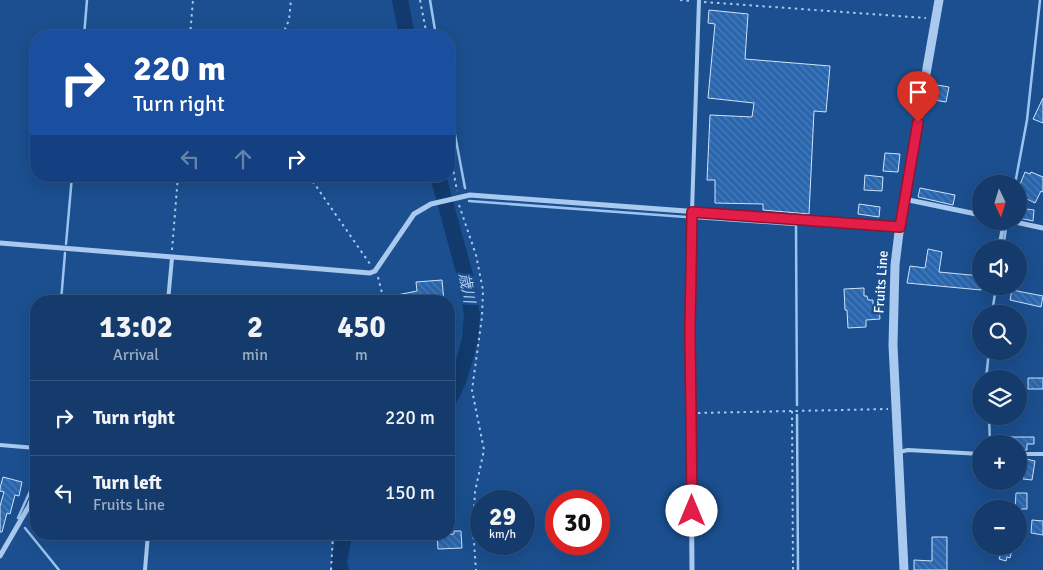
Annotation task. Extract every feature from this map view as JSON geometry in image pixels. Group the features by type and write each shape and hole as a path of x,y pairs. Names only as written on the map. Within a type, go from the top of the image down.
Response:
{"street":[{"name":"Fruits Line","path":"904,570 893,313 895,265 904,199 939,0"},
{"path":"0,243 370,273 375,271 414,214 431,204 470,195 900,227"},
{"path":"904,199 972,213"},
{"path":"1028,225 1043,228"},
{"path":"690,330 692,570"},
{"path":"0,556 30,504"}],"lane":[{"path":"690,330 698,1"},
{"path":"169,295 172,258"},
{"path":"0,445 30,448"},
{"path":"898,452 908,450 972,454"},
{"path":"1027,454 1043,454"},
{"path":"145,570 148,540"}],"path":[{"path":"190,30 193,0"},
{"path":"285,30 289,20 291,0"},
{"path":"420,0 426,30"},
{"path":"680,0 936,18"},
{"path":"455,176 459,196 458,201 477,262 483,290 482,317 472,390 484,450 475,492 473,528 476,570"},
{"path":"172,258 178,182"},
{"path":"313,182 375,271 382,295"},
{"path":"691,413 896,409"},
{"path":"792,411 793,570"},
{"path":"331,570 333,540"}],"building":[{"path":"709,10 748,14 745,59 830,66 826,112 814,111 809,214 763,210 763,204 715,203 715,180 707,180 710,115 752,117 754,103 708,98 715,24 708,23"},
{"path":"937,85 949,87 946,102 934,100"},
{"path":"1043,98 1043,123 1033,119"},
{"path":"885,153 900,154 898,172 883,171"},
{"path":"1025,172 1030,174 1031,172 1043,177 1043,192 1041,191 1035,203 1028,200 1028,175 1024,175"},
{"path":"865,175 883,177 882,191 864,190"},
{"path":"920,188 955,195 953,205 918,197"},
{"path":"859,204 880,207 879,217 858,214"},
{"path":"1028,209 1034,210 1033,221 1028,220"},
{"path":"928,249 942,252 939,272 972,275 972,289 907,283 910,266 925,268"},
{"path":"442,280 443,295 397,295 417,291 416,282"},
{"path":"864,288 864,296 867,296 868,300 873,300 873,307 879,306 880,319 866,320 866,327 848,328 844,289"},
{"path":"1027,293 1043,296 1041,307 1010,300 1011,295 1027,295"},
{"path":"1028,378 1043,378 1043,389 1028,389"},
{"path":"1027,437 1034,437 1034,444 1027,444"},
{"path":"1027,459 1035,461 1032,480 1027,479"},
{"path":"3,477 22,482 19,496 15,495 10,514 7,513 2,532 0,532 0,506 4,492 0,491 0,488"},
{"path":"1016,493 1027,493 1027,500 1016,500"},
{"path":"1032,520 1043,521 1043,535 1031,533"},
{"path":"455,531 461,531 462,548 438,549 437,540 455,540"},
{"path":"932,537 947,537 947,570 914,570 914,560 932,561"},
{"path":"1000,555 1011,555 1010,558 1007,557 1006,561 999,559"}],"waterway":[{"path":"84,30 87,0"},
{"name":"歳川","path":"400,0 406,30"},
{"path":"430,0 435,30"},
{"path":"1017,175 1027,120 1040,0"},
{"path":"455,135 465,188"},
{"path":"66,244 71,182"},
{"name":"歳川","path":"440,182 466,279 472,315 470,340 455,387"},
{"path":"469,201 686,217"},
{"path":"696,218 796,225 797,405"},
{"path":"1004,240 1006,230"},
{"path":"62,295 65,253"},
{"path":"993,305 995,295"},
{"path":"987,370 988,360"},
{"path":"797,415 798,570"},
{"path":"989,425 990,435"},
{"path":"18,518 30,491"},
{"path":"25,528 30,534"},
{"path":"35,540 59,570"},
{"name":"歳川","path":"341,570 339,563 343,540"}],"route":[{"path":"692,511 690,330 692,212 900,227 918,122"}]}
